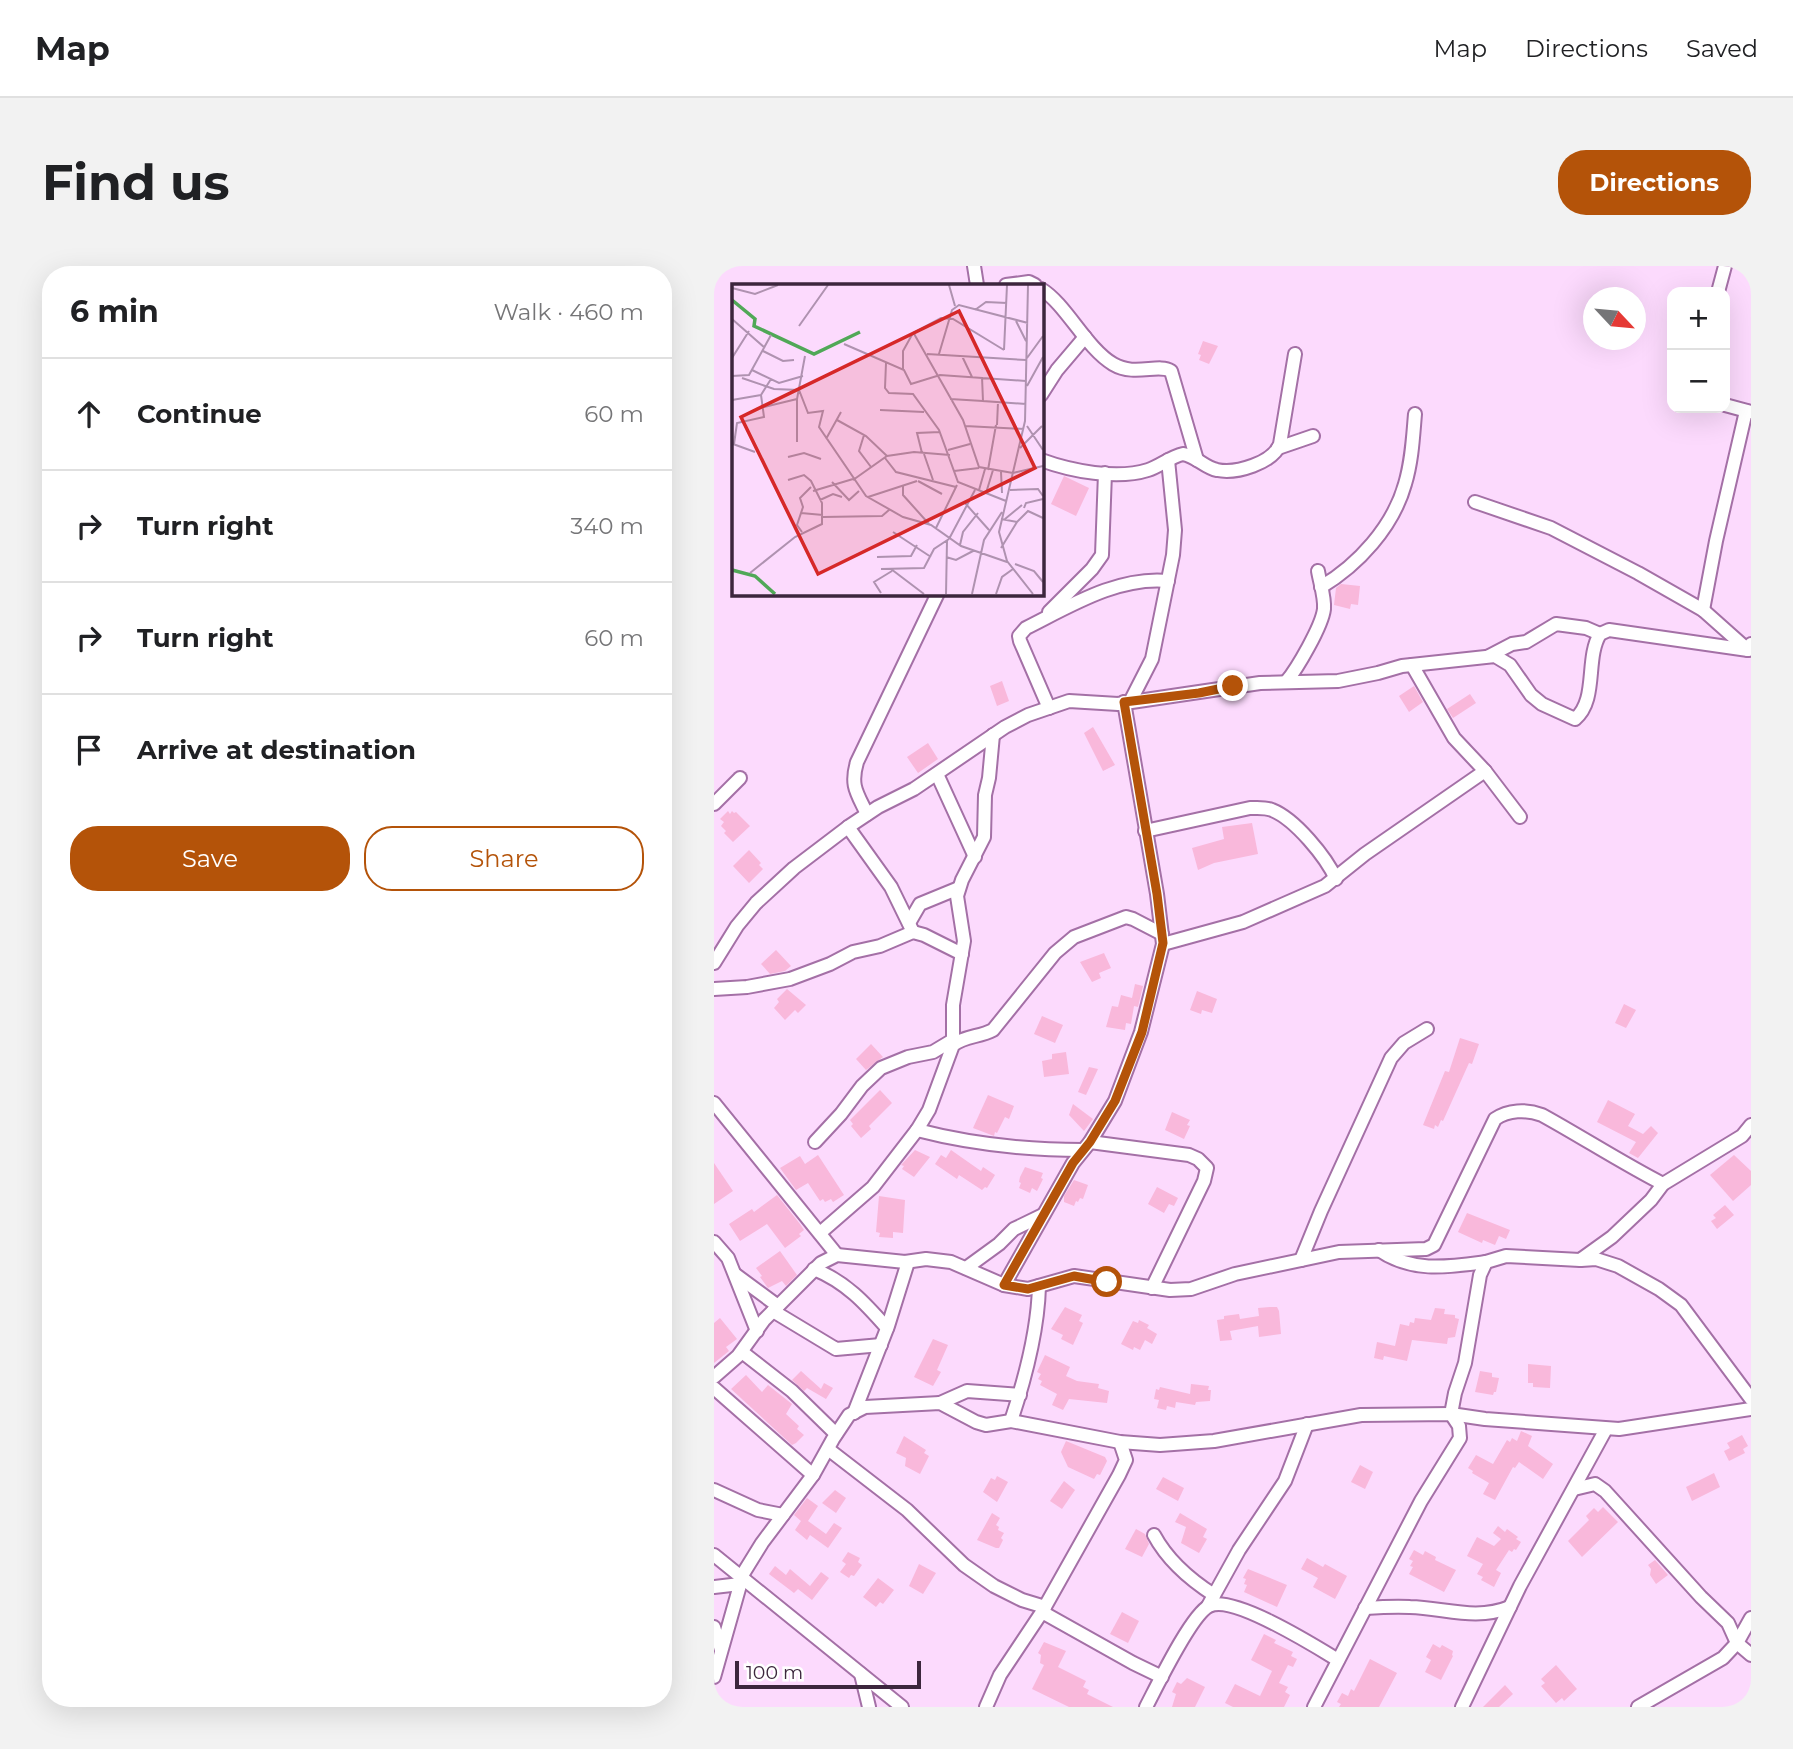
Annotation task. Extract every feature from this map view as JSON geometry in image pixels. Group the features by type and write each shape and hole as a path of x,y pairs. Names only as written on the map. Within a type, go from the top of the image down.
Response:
{"street":[{"path":"974,266 977,284"},
{"path":"1719,287 1725,266"},
{"path":"1014,284 1033,284"},
{"path":"1043,291 1110,362 1129,370 1149,371 1161,368 1171,371 1197,460"},
{"path":"1043,392 1072,350 1085,337"},
{"path":"1278,448 1294,354"},
{"path":"1703,610 1716,541 1748,412 1730,407"},
{"path":"1321,587 1359,560 1393,511 1405,485 1415,414"},
{"path":"1043,461 1083,473 1138,472 1149,470 1182,454 1215,470 1229,471 1269,458 1278,448 1313,436"},
{"path":"1004,1285 1043,1215 1115,1101 1142,1032 1162,939 1127,702 1152,659 1158,618 1168,581 1175,530 1168,460"},
{"path":"1039,622 1080,583 1102,555 1105,473"},
{"path":"1475,502 1551,528 1638,573 1703,610 1750,649"},
{"path":"1286,682 1297,668 1323,615 1318,571"},
{"path":"1049,708 1020,641 1019,636 1026,628 1123,583 1151,579 1168,581"},
{"path":"867,814 853,787 852,777 937,595"},
{"path":"1489,656 1512,644 1526,642 1556,624 1586,628 1600,634"},
{"path":"714,963 737,926 756,903 794,868 848,827 1028,715 1069,701 1127,702 1233,686 1338,681 1412,665 1495,656 1510,665 1531,695 1542,704 1575,719 1582,711 1588,690 1594,646 1600,634 1609,630 1750,649"},
{"path":"1412,665 1454,738 1485,771 1520,817"},
{"path":"820,1233 873,1187 917,1129 929,1110 953,1043 953,1005 964,941 957,896 984,837 985,795 993,735"},
{"path":"815,1142 862,1086 881,1068 908,1057 933,1052 959,1040 982,1036 993,1030 1055,953 1074,937 1126,918 1133,919 1162,939 1243,922 1325,887 1365,854 1485,771"},
{"path":"937,774 975,857"},
{"path":"714,804 740,778"},
{"path":"1144,831 1250,808 1266,808 1283,815 1292,824 1326,860 1336,879"},
{"path":"848,827 891,887 911,927 962,954"},
{"path":"714,989 747,987 790,979 853,952 880,946 911,927 920,904 959,888"},
{"path":"1301,1260 1391,1058 1404,1043 1427,1029"},
{"path":"714,1103 837,1255"},
{"path":"714,1377 742,1352 776,1309 814,1269 837,1255 908,1262 926,1259 951,1262 1004,1285 1028,1289 1074,1276 1170,1290 1191,1289 1235,1274 1339,1252 1426,1249 1434,1245 1494,1119 1503,1114 1531,1111 1542,1115 1663,1184"},
{"path":"1580,1260 1612,1237 1651,1200 1663,1184 1742,1136 1751,1125"},
{"path":"917,1129 947,1138 1004,1146 1086,1146 1189,1155 1198,1159 1207,1168 1203,1181 1152,1288"},
{"path":"966,1268 999,1244 1014,1229 1043,1215"},
{"path":"714,1242 728,1258 757,1331"},
{"path":"1379,1250 1393,1260 1416,1266 1449,1267 1486,1262 1506,1256 1596,1259 1618,1266 1681,1305 1751,1399"},
{"path":"854,1413 881,1345 908,1262"},
{"path":"1314,1707 1422,1501 1460,1438 1459,1426 1451,1413 1465,1363 1480,1275 1486,1262"},
{"path":"814,1269 845,1285 887,1328"},
{"path":"734,1273 776,1309 836,1349 881,1345"},
{"path":"1011,1421 1035,1332 1039,1286"},
{"path":"742,1352 792,1391 836,1434"},
{"path":"714,1388 813,1475"},
{"path":"714,1677 741,1580 783,1515 813,1475 849,1415 865,1407 940,1403 967,1391 1020,1395"},
{"path":"940,1403 975,1422 986,1424 1011,1421 1120,1442 1160,1445 1214,1441 1361,1415 1451,1413 1485,1419 1606,1429 1665,1423 1751,1409"},
{"path":"1146,1707 1194,1622 1211,1600 1239,1550 1284,1481 1307,1424"},
{"path":"1462,1707 1510,1607 1606,1429"},
{"path":"986,1707 1000,1675 1044,1609 1126,1460 1120,1442"},
{"path":"828,1449 907,1510 964,1564 994,1586 1044,1609 1133,1663 1162,1677"},
{"path":"1574,1489 1595,1484 1605,1490 1700,1597 1728,1623 1737,1643 1751,1656"},
{"path":"714,1490 758,1510 783,1515"},
{"path":"1154,1535 1175,1565 1211,1600 1217,1604 1237,1607 1301,1638 1338,1660"},
{"path":"714,1555 741,1580 902,1707"},
{"path":"714,1587 741,1580"},
{"path":"1365,1608 1409,1607 1492,1615 1510,1607"},
{"path":"1638,1707 1723,1658 1737,1643 1751,1618"},
{"path":"714,1627 722,1651"},
{"path":"861,1674 869,1707"}],"building":[{"path":"1203,341 1218,346 1209,364 1199,360 1201,355 1198,354"},
{"path":"1064,476 1089,488 1076,516 1051,504"},
{"path":"1341,584 1360,586 1358,605 1351,604 1350,609 1334,605 1336,588"},
{"path":"1002,681 1009,701 997,706 990,686"},
{"path":"1414,686 1423,702 1409,712 1399,696"},
{"path":"1470,694 1476,703 1453,718 1447,709"},
{"path":"1093,727 1115,765 1103,771 1084,733"},
{"path":"928,743 938,759 918,773 907,757"},
{"path":"728,811 730,814 732,811 736,812 750,826 733,842 721,826 724,822 720,819"},
{"path":"1252,823 1258,854 1214,863 1198,870 1192,848 1224,839 1222,827"},
{"path":"749,850 763,869 749,883 733,866"},
{"path":"776,950 791,966 785,971 770,974 761,964"},
{"path":"1104,953 1111,968 1099,973 1101,978 1092,982 1080,962"},
{"path":"1135,984 1143,986 1138,1007 1134,1006 1131,1024 1126,1023 1125,1030 1106,1027 1112,1006 1118,1007 1121,995 1132,998"},
{"path":"787,989 806,1005 798,1013 795,1010 785,1020 774,1008 779,1002 777,999"},
{"path":"1197,991 1217,999 1212,1013 1202,1010 1201,1014 1190,1010"},
{"path":"1624,1004 1636,1010 1626,1028 1615,1023"},
{"path":"1042,1016 1063,1025 1055,1043 1034,1034"},
{"path":"1460,1038 1479,1044 1472,1064 1469,1063 1443,1121 1441,1120 1438,1127 1435,1125 1434,1129 1423,1125 1445,1071 1449,1072"},
{"path":"871,1044 883,1057 866,1070 856,1059"},
{"path":"1066,1052 1069,1074 1044,1077 1042,1061 1052,1059 1052,1054"},
{"path":"1089,1067 1098,1069 1086,1095 1078,1092"},
{"path":"880,1090 892,1103 861,1138 851,1126 853,1124 850,1120"},
{"path":"988,1095 1014,1106 1009,1119 1005,1117 994,1136 973,1128"},
{"path":"1608,1100 1635,1114 1628,1126 1643,1134 1651,1126 1658,1133 1638,1158 1629,1153 1636,1142 1597,1122"},
{"path":"1073,1104 1093,1119 1084,1131 1069,1115"},
{"path":"1172,1112 1190,1120 1184,1139 1165,1130"},
{"path":"915,1150 930,1157 914,1177 902,1169 904,1166 901,1165"},
{"path":"951,1150 981,1171 983,1167 995,1175 987,1188 982,1190 959,1175 957,1179 935,1164 941,1155 946,1158"},
{"path":"818,1155 844,1195 833,1202 831,1199 820,1201 808,1183 796,1190 780,1168 800,1156 805,1164"},
{"path":"1734,1155 1751,1171 1751,1185 1733,1201 1710,1175"},
{"path":"714,1163 733,1191 714,1204"},
{"path":"1025,1167 1043,1173 1037,1191 1032,1188 1030,1193 1019,1188"},
{"path":"1074,1180 1088,1185 1083,1199 1076,1201 1074,1206 1064,1202 1064,1196"},
{"path":"1157,1187 1178,1198 1174,1206 1169,1204 1164,1213 1148,1204"},
{"path":"777,1195 804,1230 799,1234 801,1236 785,1248 767,1224 740,1241 729,1224 752,1209 754,1212"},
{"path":"879,1196 905,1200 903,1233 893,1232 893,1238 879,1237 880,1233 876,1232"},
{"path":"1725,1205 1734,1215 1717,1229 1711,1221 1716,1218 1713,1215"},
{"path":"1467,1213 1510,1230 1506,1239 1499,1236 1495,1245 1483,1240 1482,1243 1458,1232"},
{"path":"780,1251 797,1275 786,1286 782,1281 768,1288 756,1268"},
{"path":"1065,1307 1082,1315 1079,1321 1083,1323 1073,1345 1061,1339 1063,1335 1051,1329"},
{"path":"1277,1307 1281,1334 1259,1337 1258,1326 1230,1331 1232,1340 1220,1341 1217,1320 1239,1314 1240,1319 1259,1316 1258,1308"},
{"path":"1435,1308 1445,1309 1444,1314 1455,1315 1455,1318 1459,1319 1455,1337 1448,1338 1447,1344 1412,1340 1407,1361 1384,1356 1383,1360 1374,1358 1377,1342 1395,1346 1400,1324 1409,1326 1410,1322 1414,1323 1415,1318 1431,1320"},
{"path":"720,1318 737,1339 726,1347 729,1351 714,1363 714,1323"},
{"path":"1139,1320 1149,1325 1147,1328 1157,1334 1152,1344 1145,1340 1140,1350 1134,1347 1133,1350 1121,1344 1133,1321 1138,1323"},
{"path":"933,1339 948,1345 937,1370 941,1372 933,1386 914,1377"},
{"path":"1045,1355 1070,1367 1066,1376 1077,1381 1099,1384 1098,1388 1109,1391 1107,1403 1069,1399 1063,1410 1052,1405 1057,1394 1040,1385 1042,1381 1038,1379 1041,1374 1037,1372"},
{"path":"1528,1364 1551,1366 1550,1388 1533,1387 1533,1383 1528,1383"},
{"path":"801,1371 821,1389 824,1383 833,1388 826,1399 807,1388 804,1391 792,1380"},
{"path":"1480,1371 1492,1373 1492,1377 1499,1378 1493,1395 1475,1392"},
{"path":"746,1375 762,1392 768,1385 792,1404 786,1414 804,1435 796,1443 792,1445 731,1389"},
{"path":"1191,1384 1209,1386 1210,1401 1196,1402 1195,1405 1176,1402 1175,1408 1157,1408 1159,1400 1154,1399 1156,1389 1159,1390 1160,1387 1190,1394"},
{"path":"1521,1431 1532,1436 1528,1446 1553,1464 1543,1479 1519,1462 1513,1467 1495,1500 1483,1494 1489,1483 1468,1468 1476,1455 1493,1464 1507,1440 1510,1442 1512,1438 1517,1441"},
{"path":"1742,1435 1748,1446 1743,1449 1745,1453 1729,1461 1724,1451 1730,1448 1727,1443"},
{"path":"904,1436 926,1450 924,1453 929,1456 920,1474 905,1466 906,1458 896,1453"},
{"path":"1066,1441 1105,1457 1107,1461 1100,1475 1097,1474 1094,1479 1068,1467 1061,1452"},
{"path":"1360,1465 1373,1472 1365,1489 1351,1482"},
{"path":"1714,1473 1720,1487 1692,1501 1686,1487"},
{"path":"997,1476 1008,1482 997,1502 983,1492 991,1478 995,1480"},
{"path":"1163,1477 1184,1488 1178,1501 1156,1489"},
{"path":"1064,1481 1075,1490 1062,1509 1050,1501"},
{"path":"835,1490 846,1498 836,1513 822,1503"},
{"path":"807,1498 818,1506 808,1521 826,1534 834,1523 842,1528 828,1548 810,1535 807,1540 795,1530 801,1521 794,1515"},
{"path":"1603,1507 1618,1522 1582,1557 1568,1541 1589,1520 1586,1516 1594,1508 1598,1512"},
{"path":"992,1513 1000,1518 996,1525 998,1530 1004,1533 999,1548 977,1540"},
{"path":"1180,1513 1207,1529 1203,1537 1207,1539 1199,1553 1181,1543 1186,1527 1175,1522"},
{"path":"1498,1526 1505,1532 1507,1529 1521,1542 1516,1550 1509,1550 1496,1570 1501,1573 1494,1587 1481,1580 1483,1577 1477,1574 1483,1564 1467,1556 1477,1537 1494,1546 1501,1539 1493,1533"},
{"path":"1136,1529 1145,1534 1149,1544 1142,1557 1125,1549"},
{"path":"1414,1550 1423,1555 1425,1551 1436,1557 1435,1560 1456,1570 1444,1592 1409,1574 1413,1561 1409,1559"},
{"path":"848,1552 860,1558 858,1562 862,1565 854,1576 849,1578 840,1572 846,1564 842,1561"},
{"path":"1307,1558 1347,1576 1335,1599 1313,1587 1318,1578 1301,1569"},
{"path":"1655,1560 1668,1575 1656,1584 1648,1565"},
{"path":"919,1564 936,1573 923,1594 909,1586"},
{"path":"775,1566 786,1575 790,1569 810,1586 821,1572 829,1578 812,1600 798,1589 794,1593 769,1574"},
{"path":"1248,1569 1287,1585 1277,1607 1244,1592 1247,1585 1244,1584 1246,1579 1243,1578"},
{"path":"878,1578 894,1590 883,1604 880,1602 876,1607 863,1597"},
{"path":"1122,1612 1139,1621 1128,1643 1110,1634"},
{"path":"1264,1634 1276,1640 1274,1643 1293,1652 1291,1656 1297,1659 1293,1667 1288,1665 1279,1683 1288,1687 1285,1692 1290,1695 1284,1707 1233,1707 1225,1703 1235,1684 1260,1696 1272,1671 1251,1660"},
{"path":"1044,1642 1066,1651 1058,1667 1086,1681 1083,1687 1089,1690 1087,1694 1113,1707 1069,1707 1032,1689 1044,1665 1040,1663 1041,1655 1038,1653"},
{"path":"1433,1644 1453,1651 1441,1680 1425,1672 1431,1660 1426,1657"},
{"path":"1370,1659 1397,1673 1379,1707 1339,1707 1341,1704 1337,1702 1342,1693 1348,1696 1351,1689 1354,1691"},
{"path":"1556,1665 1577,1689 1564,1701 1562,1698 1556,1703 1541,1686 1545,1683 1541,1679"},
{"path":"1187,1678 1205,1687 1195,1707 1172,1707 1176,1694 1172,1692 1177,1682 1181,1684"},
{"path":"1505,1685 1513,1694 1499,1707 1483,1707"}],"route":[{"path":"1107,1282 1074,1276 1028,1289 1004,1285 1073,1163 1090,1142 1115,1101 1142,1032 1163,943 1124,702 1146,701 1233,686"}]}
